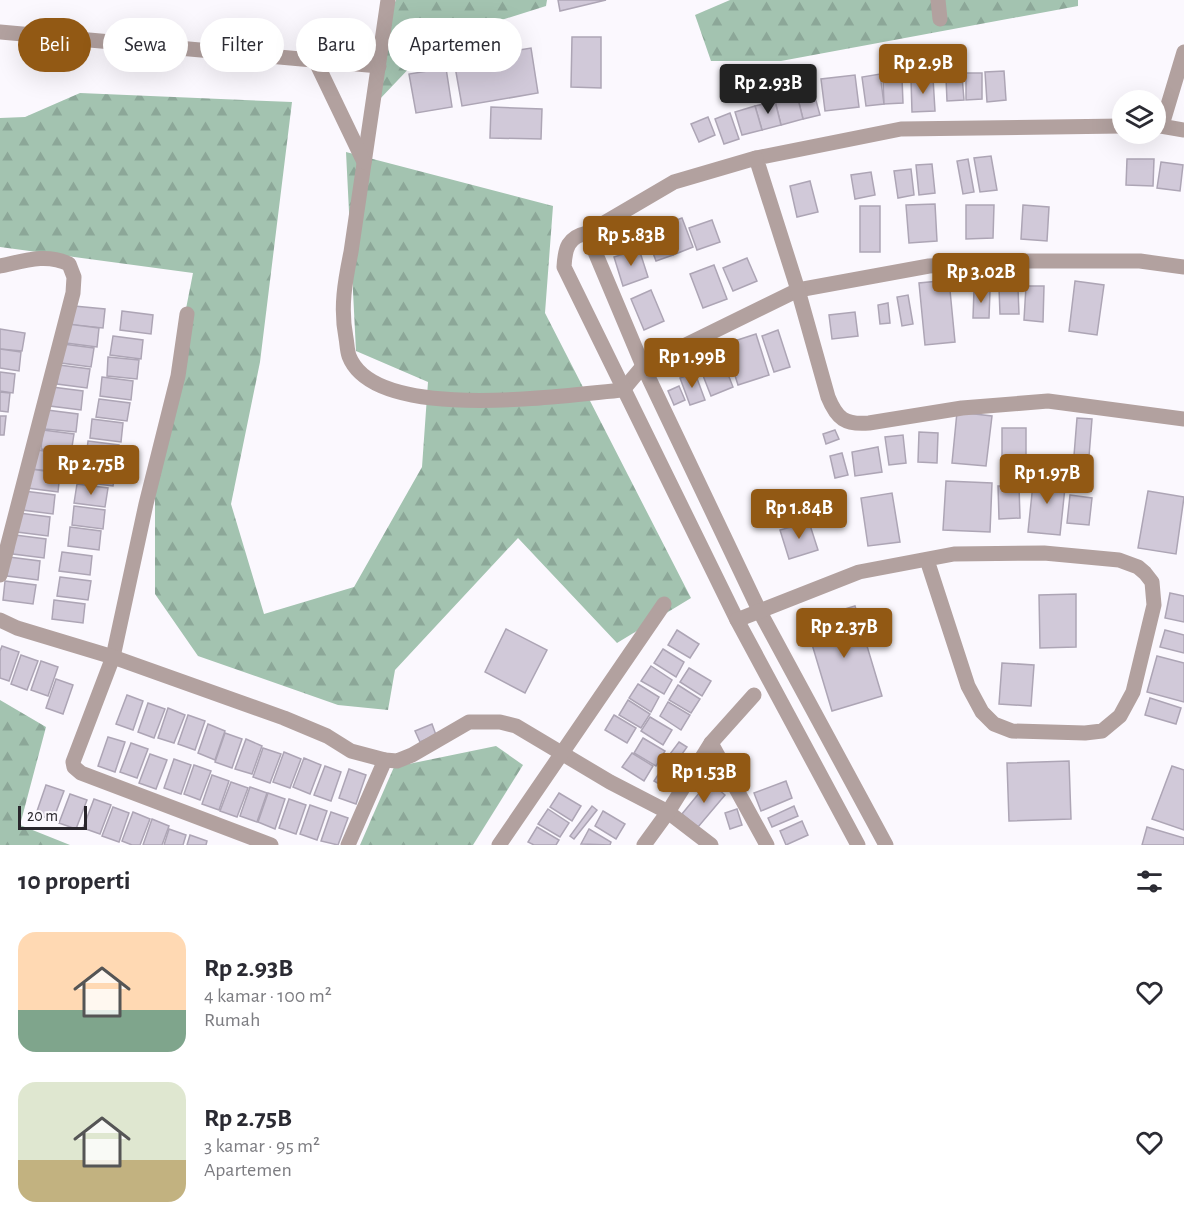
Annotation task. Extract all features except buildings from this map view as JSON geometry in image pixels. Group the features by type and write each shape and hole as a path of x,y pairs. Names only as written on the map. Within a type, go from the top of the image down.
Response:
{"street":[{"path":"388,0 344,290 342,318 349,356 363,376 387,389 420,398 452,400 524,399 622,390 643,366 798,290 929,266 1038,261 1140,261 1184,267"},
{"path":"938,0 940,19"},
{"path":"0,32 296,58"},
{"path":"1166,105 1184,52"},
{"path":"321,72 364,162"},
{"path":"858,845 737,620 622,390 564,267 565,252 570,240 587,233 674,182 756,158 901,129 1112,126"},
{"path":"1166,126 1184,130"},
{"path":"756,158 798,290 828,397 833,411 843,421 855,424 869,423 962,408 1048,401 1184,419"},
{"path":"587,233 643,366 760,612 886,845"},
{"path":"0,267 35,258 58,259 69,264 74,277 73,293 0,575"},
{"path":"187,314 178,376 146,504 113,657 74,754 73,762 76,770 271,845"},
{"path":"737,620 860,572 954,554 1044,553 1119,560 1138,567 1152,582 1154,605 1133,692 1120,716 1102,730 1084,733 1012,731 994,724 982,712 968,686 927,560"},
{"path":"499,845 664,604"},
{"path":"0,620 17,628 113,657 284,718 327,736 351,751 385,760 397,761 412,756 468,722 500,722 516,726 610,782 668,812 711,845"},
{"path":"644,845 668,812 711,743 754,695"},
{"path":"711,743 767,845"},
{"path":"348,845 385,760"}],"green space":[{"path":"396,0 547,0 546,6 508,18 388,18"},
{"path":"730,0 1078,0 1078,6 781,61 711,61 695,15"},
{"path":"388,18 388,72 406,72 378,101"},
{"path":"80,93 292,102 260,362 231,504 264,614 354,587 422,467 428,382 356,351 346,152 553,206 545,313 691,598 617,643 518,538 395,670 388,710 338,705 198,656 155,594 155,467 193,273 0,247 0,118 25,117"},
{"path":"0,700 46,727 20,825 70,845 0,845"},
{"path":"496,746 523,765 473,845 360,845 394,767"}]}
